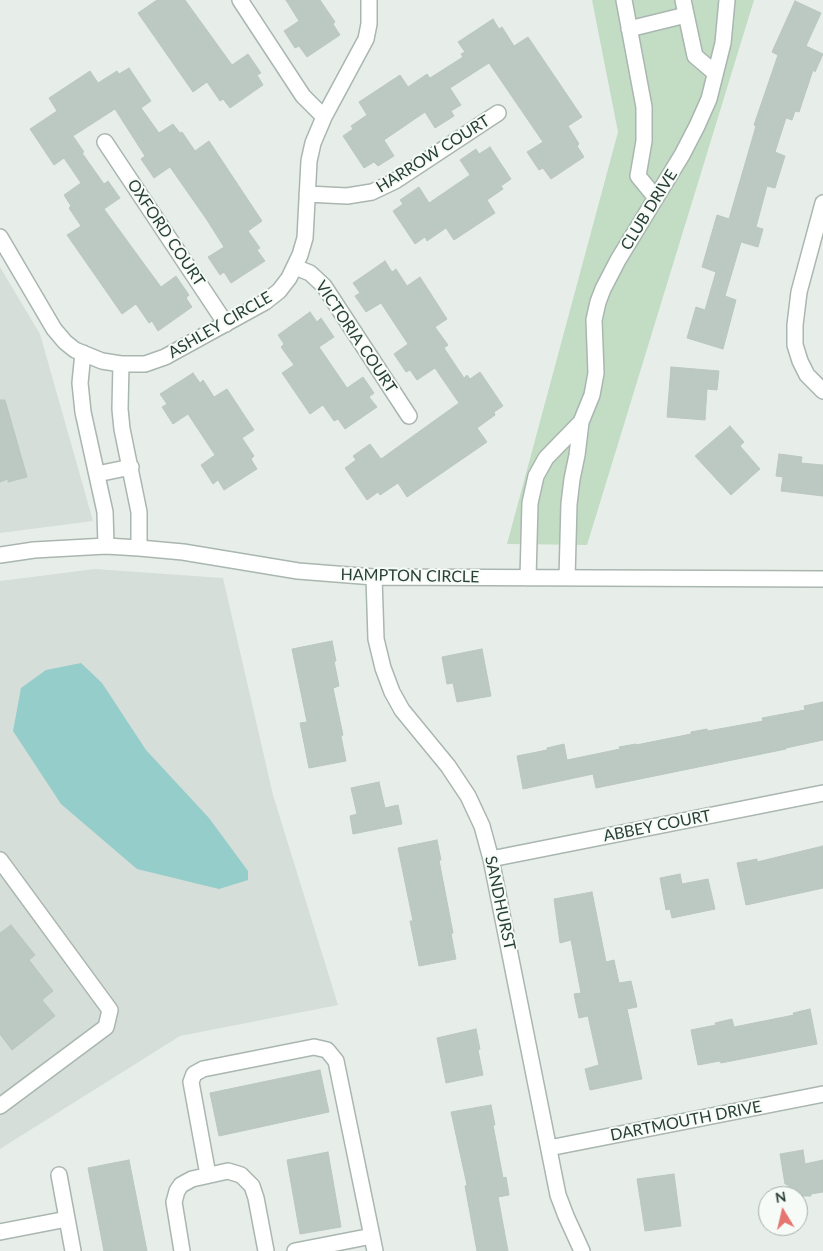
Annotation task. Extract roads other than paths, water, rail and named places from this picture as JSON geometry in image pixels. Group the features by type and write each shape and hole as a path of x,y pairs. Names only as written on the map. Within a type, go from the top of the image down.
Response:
{"street":[{"path":"240,0 303,96 324,117"},
{"name":"ASHLEY CIRCLE","path":"0,237 54,329 64,342 83,354 102,361 121,364 144,364 165,357 264,302 279,290 295,267 305,238 309,160 313,143 324,117 366,39 369,24 369,0"},
{"path":"624,0 644,107 644,141 638,176 656,198"},
{"name":"CLUB DRIVE","path":"567,578 569,504 581,422 592,395 596,373 594,320 598,302 603,288 618,260 682,156 709,99 723,43 727,0"},
{"path":"629,28 684,7 695,56 715,73"},
{"name":"HARROW COURT","path":"307,194 348,196 372,192 395,181 498,112"},
{"name":"OXFORD COURT","path":"106,142 226,324"},
{"path":"823,203 799,292 794,325 800,361 807,375 823,391"},
{"name":"VICTORIA COURT","path":"295,267 310,273 324,286 409,416"},
{"path":"83,354 80,383 83,412 105,512 106,546"},
{"path":"121,364 121,419 139,512 140,548"},
{"name":"CLUB DRIVE","path":"528,578 530,503 536,476 546,458 581,422"},
{"path":"97,474 130,467"},
{"name":"HAMPTON CIRCLE","path":"0,555 34,550 106,546 183,552 298,572 374,577 823,579"},
{"name":"SANDHURST","path":"374,577 376,639 383,668 392,692 402,710 448,766 468,796 482,826 491,858 558,1194 582,1251"},
{"name":"ABBEY COURT","path":"491,858 823,793"},
{"path":"0,860 110,1010 106,1027 0,1106"},
{"path":"208,1175 191,1082 194,1074 203,1069 314,1047 327,1050 336,1061 373,1244 295,1251"},
{"name":"DARTMOUTH DRIVE","path":"549,1148 823,1094"},
{"path":"182,1251 174,1202 177,1191 181,1185 192,1179 228,1171 241,1175 252,1186 266,1251"},
{"path":"58,1175 73,1251"},
{"path":"0,1232 67,1219"}],"water":[{"path":"81,663 102,683 146,750 209,818 248,871 248,880 219,889 137,869 61,804 13,731 21,688 46,670"}]}
